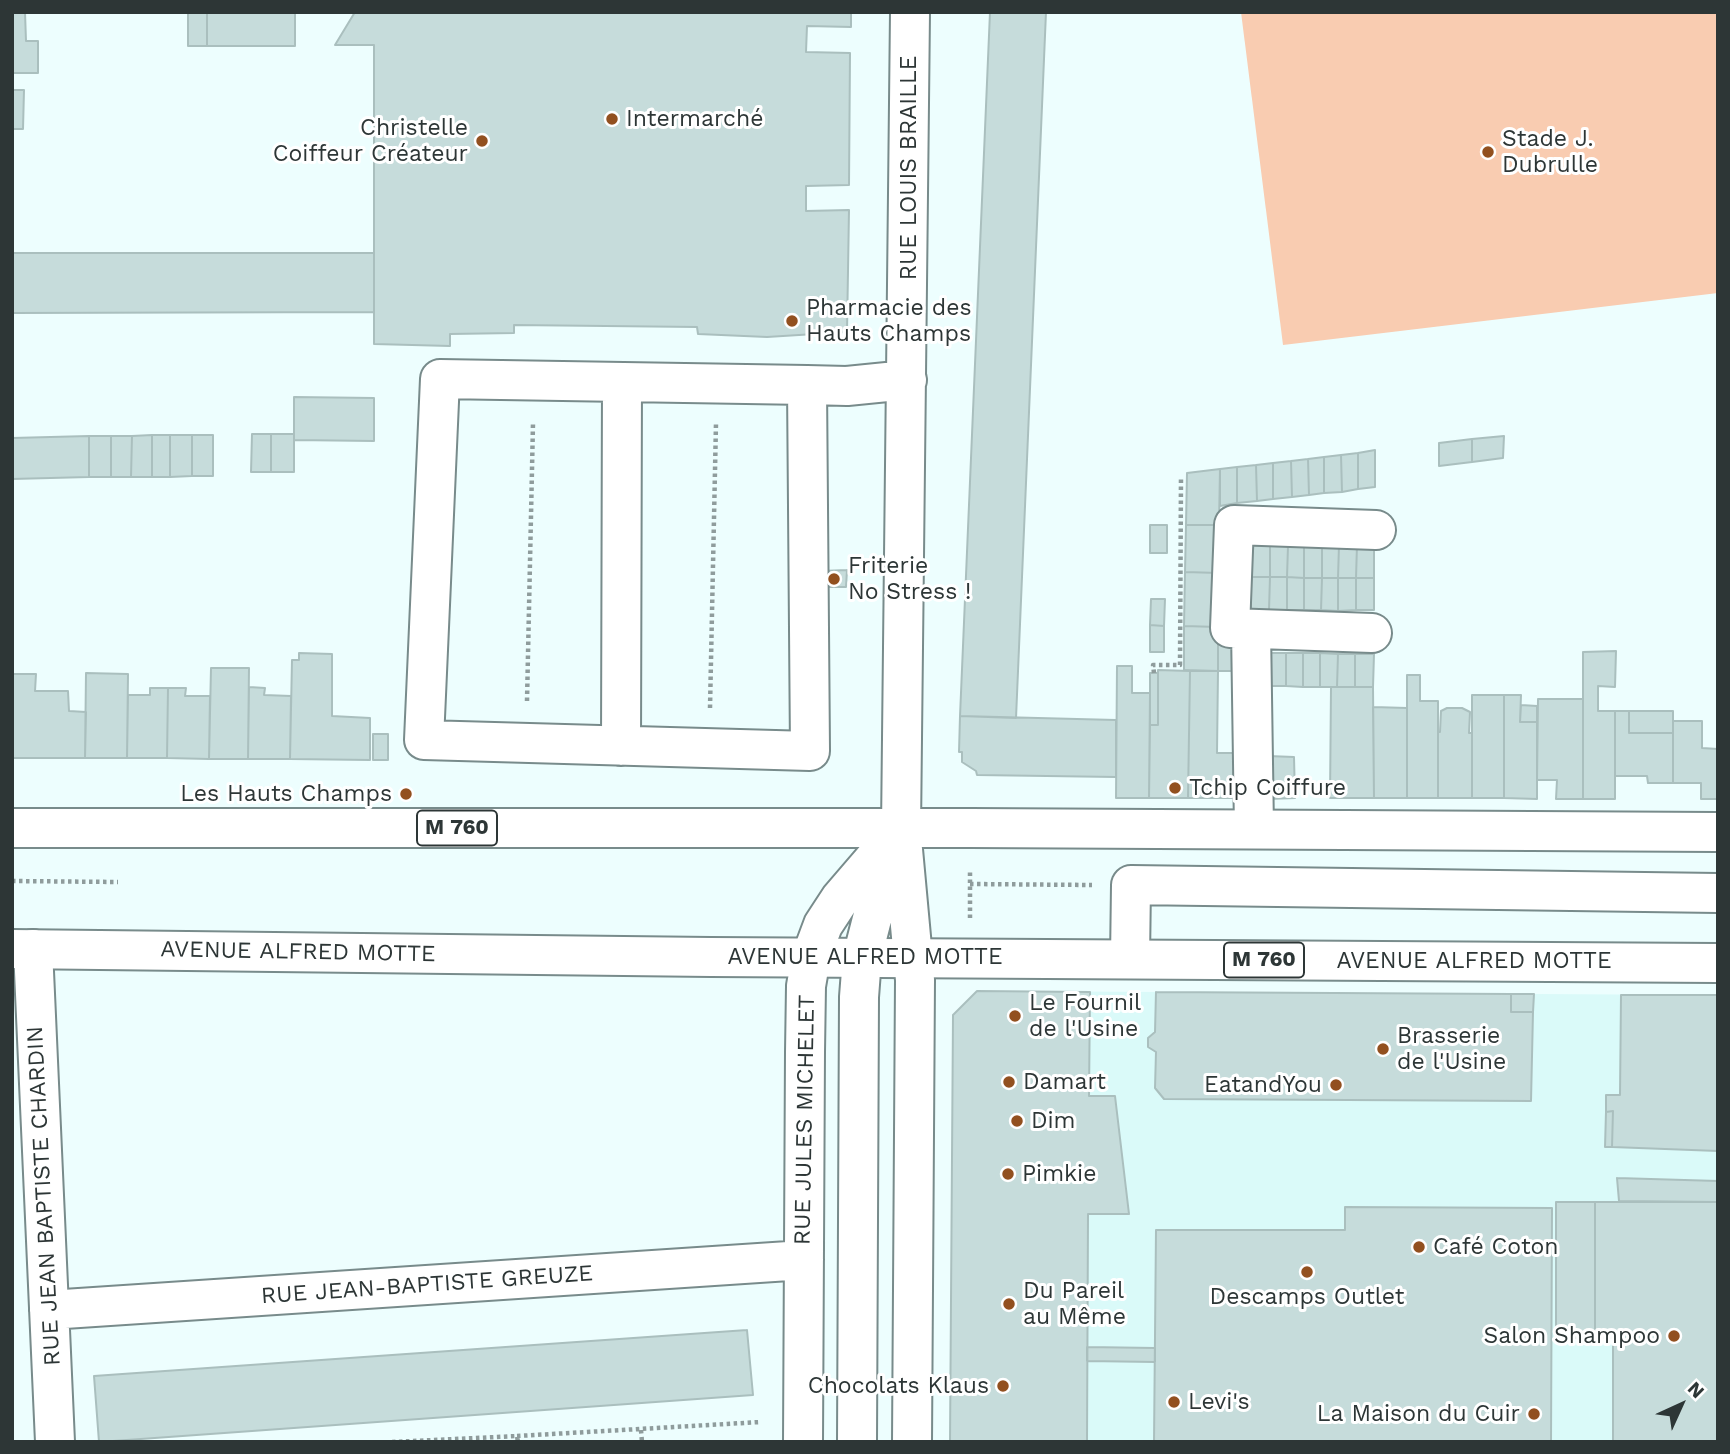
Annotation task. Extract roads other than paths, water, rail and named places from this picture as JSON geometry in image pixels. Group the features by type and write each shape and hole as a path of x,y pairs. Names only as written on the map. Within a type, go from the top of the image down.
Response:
{"main road":[{"name":"RUE LOUIS BRAILLE","path":"901,828 910,12"},
{"path":"807,385 810,751 424,740 440,379 534,380 717,384 807,385 847,386 907,380"},
{"path":"621,382 621,746"},
{"path":"1372,633 1230,628 1234,525 1376,530"},
{"path":"1251,629 1254,829"},
{"name":"M 760","path":"12,828 970,828 1718,832"},
{"path":"857,1442 859,997 862,958 875,907 901,828"},
{"path":"901,828 915,980 912,1442"},
{"name":"RUE JULES MICHELET","path":"803,1442 806,986 811,957 823,925 841,899 901,828"},
{"path":"1130,959 1131,885 1718,893"},
{"name":"AVENUE ALFRED MOTTE","path":"22,949 1718,963"},
{"name":"RUE JEAN BAPTISTE CHARDIN","path":"22,949 49,1310 55,1442"},
{"name":"RUE JEAN-BAPTISTE GREUZE","path":"49,1310 804,1260"}],"place":[{"name":"Intermarché","path":"612,119"},
{"name":"Christelle Coiffeur Créateur","path":"482,141"},
{"name":"Stade J. Dubrulle","path":"1488,152"},
{"name":"Pharmacie des Hauts Champs","path":"792,321"},
{"name":"Friterie No Stress !","path":"834,579"},
{"name":"Tchip Coiffure","path":"1175,788"},
{"name":"Les Hauts Champs","path":"406,794"},
{"name":"Le Fournil de l'Usine","path":"1015,1016"},
{"name":"Brasserie de l'Usine","path":"1383,1049"},
{"name":"Damart","path":"1009,1082"},
{"name":"EatandYou","path":"1336,1085"},
{"name":"Dim","path":"1017,1121"},
{"name":"Pimkie","path":"1008,1174"},
{"name":"Café Coton","path":"1419,1247"},
{"name":"Descamps Outlet","path":"1307,1272"},
{"name":"Du Pareil au Même","path":"1009,1304"},
{"name":"Salon Shampoo","path":"1674,1336"},
{"name":"Chocolats Klaus","path":"1003,1386"},
{"name":"Levi's","path":"1174,1402"},
{"name":"La Maison du Cuir","path":"1534,1414"}]}
